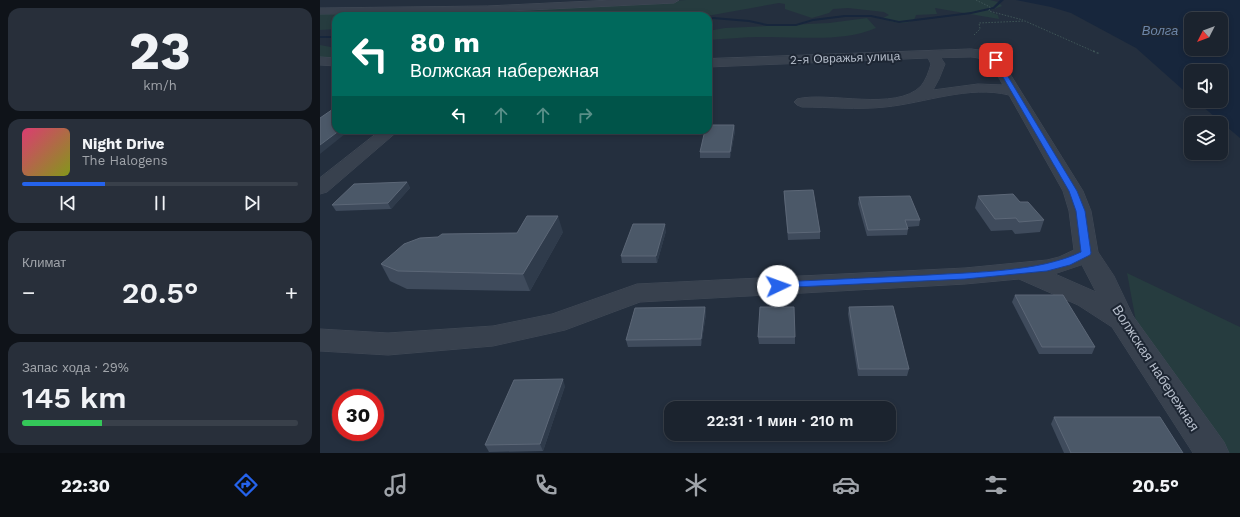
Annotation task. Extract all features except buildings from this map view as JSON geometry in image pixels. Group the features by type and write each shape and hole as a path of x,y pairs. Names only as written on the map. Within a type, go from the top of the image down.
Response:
{"street":[{"path":"534,8 542,0"},
{"path":"320,11 534,8 674,0"},
{"name":"2-я Овражья улица","path":"712,63 977,54"},
{"name":"Волжская набережная","path":"977,54 996,60 1073,191 1080,211 1086,253 1102,276 1122,320 1212,453"},
{"path":"911,98 924,91 935,76 938,64 933,55"},
{"path":"320,61 332,62"},
{"path":"802,102 884,104 911,98 1001,88 1014,92"},
{"path":"320,188 386,134"},
{"path":"320,340 388,344 493,336 555,323 637,293 965,276 1047,268 1067,263 1086,253"},
{"path":"1021,270 1070,290 1108,310 1122,320"}],"path":[{"path":"976,0 990,7 989,11 1026,21 1100,54"},
{"path":"977,54 974,34 980,29 979,23 1026,21"}],"green space":[{"path":"686,0 990,0 998,2 1002,6 989,11 998,15 999,19 935,8 937,14 916,15 914,19 907,23 886,20 883,18 889,15 884,12 848,8 833,9 829,13 812,18 785,9 785,4 779,3 712,15 712,12 332,12 332,29 320,30 320,12 576,7"},
{"path":"867,18 876,28 863,33 848,36 819,38 754,37 712,40 712,30 725,28 829,23"},
{"path":"320,45 332,47 332,58 320,58"},
{"path":"1127,273 1240,327 1240,453 1226,453 1137,327"}],"water":[{"name":"Волга","path":"1016,0 1240,0 1240,138 1228,128 1228,116 1214,116 1204,108 1228,108 1228,64 1184,64 1184,91 1136,48 1071,13 1051,7"}],"waterway":[{"path":"712,18 749,21 767,25 796,25 813,20 845,16 871,16 899,22 971,13 994,8 1002,0"},
{"path":"320,37 332,37"}],"route":[{"path":"778,286 965,276 1047,268 1067,263 1086,253 1080,211 1073,191 996,60"}]}
